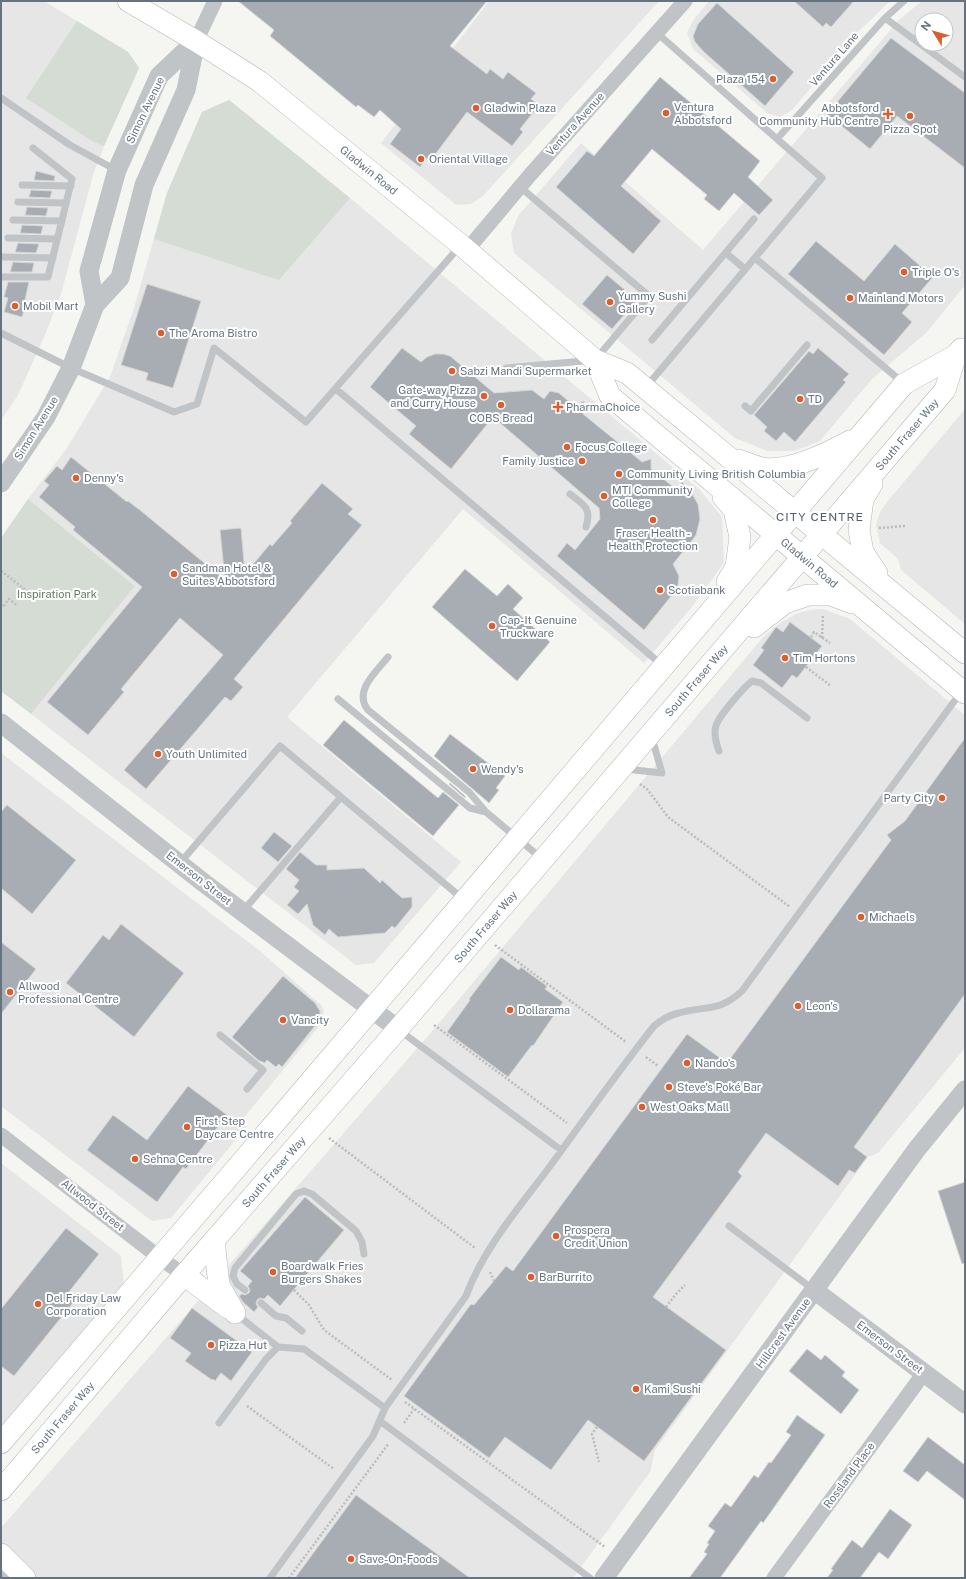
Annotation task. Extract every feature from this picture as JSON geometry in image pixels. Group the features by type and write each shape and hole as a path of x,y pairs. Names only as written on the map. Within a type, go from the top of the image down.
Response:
{"main road":[{"name":"Gladwin Road","path":"128,1 196,41 258,81 464,247 595,360 627,373 965,653"},
{"name":"South Fraser Way","path":"1,1443 372,1010 904,384 960,350"},
{"name":"South Fraser Way","path":"4,1489 184,1275 398,1030 945,390 960,350"},
{"name":"Gladwin Road","path":"595,360 610,396 963,691"},
{"path":"727,455 763,468 790,467 826,454 860,436"},
{"path":"886,587 863,552 859,530 863,500 887,457"},
{"path":"700,471 734,510 740,537 736,567 704,619"},
{"path":"722,651 785,603 808,595 831,594 864,608"},
{"path":"214,1241 219,1285 235,1313"},
{"path":"184,1275 235,1313"},
{"path":"1,1554 25,1578"}],"street":[{"path":"196,41 215,1"},
{"name":"Ventura Avenue","path":"464,247 520,187 685,1"},
{"name":"Simon Avenue","path":"95,305 89,271 116,170 159,76 196,41"},
{"name":"Simon Avenue","path":"1,483 46,417 71,368 95,305 120,278 144,185 186,90 196,41"},
{"name":"Emerson Street","path":"1,723 242,912 398,1030"},
{"name":"Hillcrest Avenue","path":"604,1578 917,1149 965,1090"},
{"name":"Allwood Street","path":"1,1135 184,1275"},
{"name":"Emerson Street","path":"814,1290 965,1404"},
{"name":"Rossland Place","path":"774,1578 924,1373"}],"lane":[{"name":"Ventura Lane","path":"777,139 885,18 904,1"},
{"path":"885,18 965,77"},
{"path":"645,388 822,178 657,33"},
{"path":"1,98 70,145 116,170"},
{"path":"1,277 48,277 71,186 72,179 33,148"},
{"path":"22,185 71,186"},
{"path":"506,368 595,360 649,296 520,187"},
{"path":"18,202 66,203"},
{"path":"652,340 754,219"},
{"path":"12,220 62,221"},
{"path":"8,238 57,239"},
{"path":"1,333 71,368 174,412 197,404 214,348 306,422 464,247"},
{"path":"726,253 745,269"},
{"path":"2,257 52,258"},
{"path":"755,258 904,384"},
{"path":"745,406 750,411 808,345"},
{"path":"336,388 664,666"},
{"path":"570,494 585,506 589,516 586,527"},
{"path":"388,657 364,689 362,700 364,706 469,792 486,812 544,860"},
{"path":"719,751 716,742 716,723 745,686 752,681 761,683 807,718"},
{"path":"270,1578 373,1436 385,1408 466,1296 473,1279 484,1260 513,1215 635,1049 654,1026 664,1018 679,1013 706,1009 724,1004 733,999 742,991 963,691"},
{"path":"338,699 470,808 486,812"},
{"path":"621,769 662,773 651,734"},
{"path":"180,863 280,746 464,900"},
{"path":"242,912 341,797"},
{"path":"398,1030 561,1150"},
{"path":"220,1035 263,1070 247,1090"},
{"path":"245,1290 237,1284 233,1276 235,1268 296,1194 304,1191 312,1194 356,1231 362,1242 364,1254"},
{"path":"729,1226 814,1290"},
{"path":"261,1303 276,1316 286,1318 302,1331"},
{"path":"235,1313 278,1346 304,1348 385,1408"},
{"path":"219,1423 266,1358 278,1346"},
{"path":"380,1422 590,1578"},
{"path":"1,1575 8,1578"}],"path":[{"path":"877,529 905,526"},
{"path":"1,572 32,594"},
{"path":"1,605 3,607 9,599 18,606"},
{"path":"822,638 823,609"},
{"path":"811,637 814,632 830,643"},
{"path":"806,667 831,686"},
{"path":"621,769 647,789 668,817 790,907"},
{"path":"480,934 658,1066"},
{"path":"434,1025 576,1130"},
{"path":"315,1125 337,1146 478,1250 494,1281"},
{"path":"666,1307 685,1285"},
{"path":"294,1290 309,1305 324,1330 400,1386"},
{"path":"394,1394 618,1557"},
{"path":"236,1398 344,1477"},
{"path":"289,1578 414,1409"},
{"path":"597,1427 592,1434 599,1462"}],"shaded area":[{"path":"1,1 44,1 128,52 139,68 104,146 93,175 61,294 45,335 18,395 1,420"},
{"path":"489,1 659,1 483,196 471,204 456,205 381,143"},
{"name":"Plaza 154","path":"709,1 890,1 858,32 792,110 780,117 767,113 693,49 687,33 694,19"},
{"path":"922,1 965,1 965,285 926,333 872,379 820,441 794,451 767,451 735,438 514,253 511,234 518,216 581,143 703,250 899,20"},
{"path":"229,100 350,198 700,490 722,517 724,563 691,608 644,663 463,509 287,717 461,862 374,963 356,965 31,714 135,586 28,499 67,448 110,377 134,308 167,193 202,112"},
{"path":"965,409 965,624 901,570 898,559 880,543 876,525 880,512 887,502"},
{"name":"West Oaks Mall","path":"823,609 850,619 965,715 965,1048 878,1153 868,1157 655,1450 650,1472 573,1578 1,1578 1,1528 440,1022 764,636 780,623 796,614 809,610"},
{"path":"1,753 260,951 321,1005 324,1011 321,1024 241,1121 247,1126 171,1218 152,1221 1,1106"},
{"path":"1,1163 121,1256 124,1285 1,1428"}],"green space":[{"path":"77,21 128,52 139,68 104,146 92,141 26,98"},
{"path":"229,100 350,198 279,280 154,239 167,193 202,112"},
{"name":"Inspiration Park","path":"28,499 135,586 31,714 1,691 1,538"}],"building":[{"path":"238,1 487,1 450,46 487,74 490,69 503,79 508,72 536,93 531,99 539,105 520,129 523,132 512,146 467,112 431,160 427,158 420,167 390,144 401,129 380,110 374,117 358,105 356,107 270,36 274,30"},
{"path":"794,1 854,1 831,27 826,23 823,27"},
{"path":"717,3 794,72 765,106 704,52 695,42 693,36 698,24"},
{"path":"891,38 965,93 965,168 897,116 870,149 827,114"},
{"name":"Ventura Abbotsford","path":"660,77 760,161 748,177 773,200 759,215 734,193 719,211 704,199 707,195 652,149 621,186 661,221 633,254 556,187 587,151 594,156"},
{"path":"36,171 55,176 54,181 34,180"},
{"path":"31,190 52,191 50,198 29,197"},
{"path":"27,207 48,208 46,216 25,215"},
{"path":"22,225 43,226 41,234 20,233"},
{"name":"Mainland Motors","path":"816,241 864,281 895,244 933,277 902,313 912,322 884,355 788,274"},
{"path":"18,243 39,244 36,253 15,252"},
{"path":"13,262 34,263 32,272 10,272"},
{"name":"Yummy Sushi Gallery","path":"607,275 637,300 612,329 582,304"},
{"path":"8,282 29,282 25,300 27,301 22,317 4,312 8,298 4,297"},
{"name":"The Aroma Bistro","path":"147,284 201,301 173,388 146,380 148,373 121,365"},
{"path":"402,348 421,362 427,357 435,354 450,356 494,393 532,390 544,399 550,391 559,393 574,406 584,401 583,414 642,462 651,459 651,469 677,490 682,482 689,489 698,504 700,519 696,535 673,564 679,576 678,585 672,595 644,630 557,556 567,543 575,550 600,519 599,508 493,417 451,469 409,434 416,426 370,387"},
{"name":"TD","path":"818,348 849,374 843,380 846,382 795,442 784,432 776,441 764,431 767,427 754,415 809,351 813,354"},
{"path":"71,457 127,502 128,501 141,511 225,580 220,530 241,528 245,574 270,544 272,546 292,523 290,521 322,483 353,509 348,514 362,525 234,679 243,687 231,701 225,697 146,789 124,770 223,655 180,618 121,689 124,692 88,735 47,702 142,587 73,530 75,527 39,497 49,485 44,481 57,466 62,470"},
{"name":"Cap-It Genuine Truckware","path":"465,569 497,596 508,584 523,598 513,609 550,642 517,681 432,607"},
{"name":"Tim Hortons","path":"790,622 822,646 797,678 792,675 782,688 753,665 764,650 761,648 776,627 783,632"},
{"path":"344,720 438,798 443,792 459,805 433,836 323,745"},
{"name":"Wendy's","path":"450,734 505,776 496,788 499,790 489,803 434,756"},
{"path":"965,738 965,994 854,1147 867,1157 855,1173 849,1170 838,1186 766,1133 738,1172 742,1176 653,1297 726,1350 644,1461 588,1420 551,1470 505,1437 489,1458 404,1396 471,1304 474,1305 506,1266 513,1271 687,1034 727,1063 891,840 887,835 905,821"},
{"path":"450,783 465,796 465,798 449,784"},
{"path":"7,805 76,860 32,914 1,888 1,812"},
{"path":"274,832 292,846 278,862 261,848"},
{"path":"300,852 316,865 327,865 327,870 364,868 380,883 382,880 402,898 412,897 412,907 395,928 392,926 385,933 338,937 329,929 325,935 313,925 307,904 298,914 287,905 299,891 294,887 299,880 286,869"},
{"path":"121,924 184,973 134,1037 66,983 103,935 109,940"},
{"name":"Allwood Professional Centre","path":"1,942 36,969 1,1014"},
{"name":"Dollarama","path":"501,957 519,970 521,967 547,986 545,989 563,1002 533,1046 532,1045 508,1077 447,1032 470,1000 469,999"},
{"name":"Vancity","path":"283,976 315,1003 320,1011 320,1017 318,1022 282,1067 279,1064 276,1067 267,1060 265,1063 258,1060 232,1037"},
{"path":"188,1086 227,1115 186,1169 183,1167 157,1202 87,1150 113,1115 147,1140"},
{"path":"965,1182 965,1263 962,1264 938,1191"},
{"path":"305,1197 344,1230 280,1306 268,1295 264,1299 260,1298 257,1300 256,1304 258,1307 254,1312 239,1296 249,1293 250,1290 248,1286 252,1281 240,1271"},
{"name":"Del Friday Law Corporation","path":"66,1228 99,1254 68,1293 76,1299 14,1376 1,1366 1,1309"},
{"name":"Pizza Hut","path":"192,1308 252,1352 231,1381 221,1373 215,1381 213,1379 212,1380 185,1361 191,1353 170,1338"},
{"path":"807,1349 821,1360 825,1355 845,1372 842,1376 859,1390 841,1414 789,1371"},
{"path":"797,1415 825,1435 763,1523 761,1521 720,1578 689,1578 707,1554 704,1552 709,1544 707,1543 715,1531 708,1526 725,1503 731,1507 754,1475 758,1478 769,1462 771,1463 791,1435 786,1432"},
{"path":"928,1437 965,1465 965,1500 927,1471 918,1482 903,1471"},
{"path":"356,1495 470,1578 295,1578"},
{"path":"890,1509 912,1525 888,1559 879,1552 860,1578 827,1578 833,1570 831,1569 852,1540 862,1548"}],"place":[{"name":"Plaza 154","path":"773,79"},
{"name":"Gladwin Plaza","path":"476,108"},
{"name":"Ventura Abbotsford","path":"666,113"},
{"name":"Abbotsford Community Hub Centre","path":"888,114"},
{"name":"Pizza Spot","path":"910,116"},
{"name":"Oriental Village","path":"421,159"},
{"name":"Triple O's","path":"904,272"},
{"name":"Mainland Motors","path":"850,298"},
{"name":"Yummy Sushi Gallery","path":"610,302"},
{"name":"Mobil Mart","path":"15,306"},
{"name":"The Aroma Bistro","path":"161,333"},
{"name":"Sabzi Mandi Supermarket","path":"452,371"},
{"name":"Gate-way Pizza and Curry House","path":"484,396"},
{"name":"TD","path":"800,399"},
{"name":"COBS Bread","path":"501,405"},
{"name":"PharmaChoice","path":"558,407"},
{"name":"Focus College","path":"567,447"},
{"name":"Family Justice","path":"582,461"},
{"name":"Community Living British Columbia","path":"619,474"},
{"name":"Denny's","path":"76,478"},
{"name":"MTI Community College","path":"604,496"},
{"name":"Fraser Health - Health Protection","path":"653,520"},
{"name":"Sandman Hotel & Suites Abbotsford","path":"174,574"},
{"name":"Scotiabank","path":"660,590"},
{"name":"Cap-It Genuine Truckware","path":"492,626"},
{"name":"Tim Hortons","path":"785,658"},
{"name":"Youth Unlimited","path":"158,754"},
{"name":"Wendy's","path":"473,769"},
{"name":"Party City","path":"942,798"},
{"name":"Michaels","path":"861,917"},
{"name":"Allwood Professional Centre","path":"10,992"},
{"name":"Leon's","path":"798,1006"},
{"name":"Dollarama","path":"510,1010"},
{"name":"Vancity","path":"283,1020"},
{"name":"Nando's","path":"687,1063"},
{"name":"Steve's Poké Bar","path":"669,1087"},
{"name":"West Oaks Mall","path":"642,1107"},
{"name":"First Step Daycare Centre","path":"187,1127"},
{"name":"Sehna Centre","path":"135,1159"},
{"name":"Prospera Credit Union","path":"556,1236"},
{"name":"Boardwalk Fries Burgers Shakes","path":"273,1272"},
{"name":"BarBurrito","path":"531,1277"},
{"name":"Del Friday Law Corporation","path":"38,1304"},
{"name":"Pizza Hut","path":"211,1345"},
{"name":"Kami Sushi","path":"636,1389"},
{"name":"Save-On-Foods","path":"351,1559"}],"district":[{"name":"CITY CENTRE","path":"820,517"}]}
